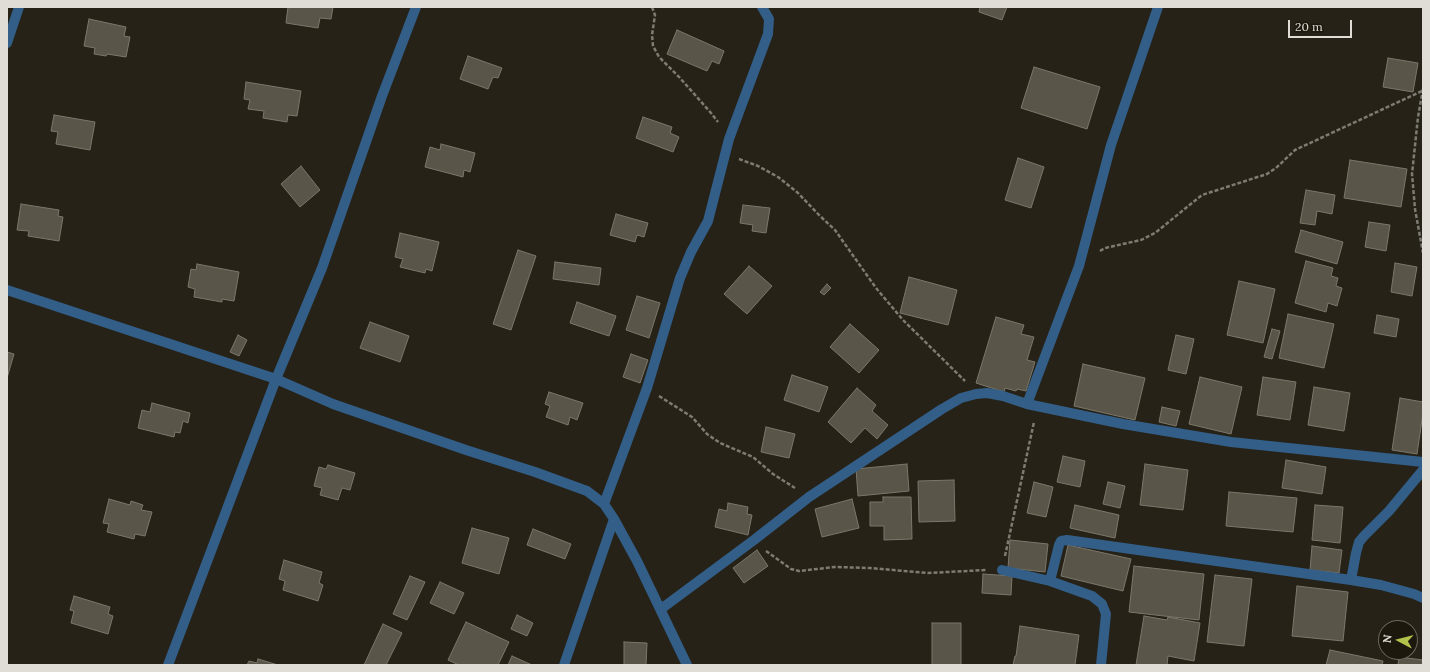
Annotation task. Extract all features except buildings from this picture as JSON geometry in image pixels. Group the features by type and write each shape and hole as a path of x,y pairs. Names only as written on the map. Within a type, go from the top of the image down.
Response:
{"street":[{"path":"8,37 19,7"},
{"path":"168,665 276,379 322,268 382,96 416,7"},
{"path":"604,504 647,388 680,278 691,252 708,221 730,139 768,34 769,19 762,7"},
{"path":"1033,405 1079,266 1111,145 1158,7"},
{"path":"7,290 276,379 333,404 587,491 604,504 614,520 661,609 686,665"},
{"path":"661,609 809,497 942,409 961,398 976,394 988,393 1033,405 1123,424 1231,442 1423,462"},
{"path":"1351,580 1359,542 1389,511 1423,470"},
{"path":"564,665 614,520"},
{"path":"1050,581 1059,545 1061,541 1067,540 1351,580 1381,585 1423,598"},
{"path":"1002,570 1050,581 1092,596 1102,604 1106,614 1101,665"}],"path":[{"path":"652,7 655,15 652,35 653,46 659,57 711,113 730,139"},
{"path":"1079,266 1105,248 1141,240 1156,233 1202,195 1267,174 1276,168 1295,150 1423,90"},
{"path":"1423,90 1412,174 1415,209 1423,254"},
{"path":"726,152 744,162 758,166 778,177 798,193 835,230 876,288 903,320 965,381 976,394"},
{"path":"647,388 692,417 707,434 720,444 753,457 773,474 809,497"},
{"path":"754,540 785,566 799,571 835,567 870,568 928,574 989,570 996,572 1002,570 1033,405"}]}
